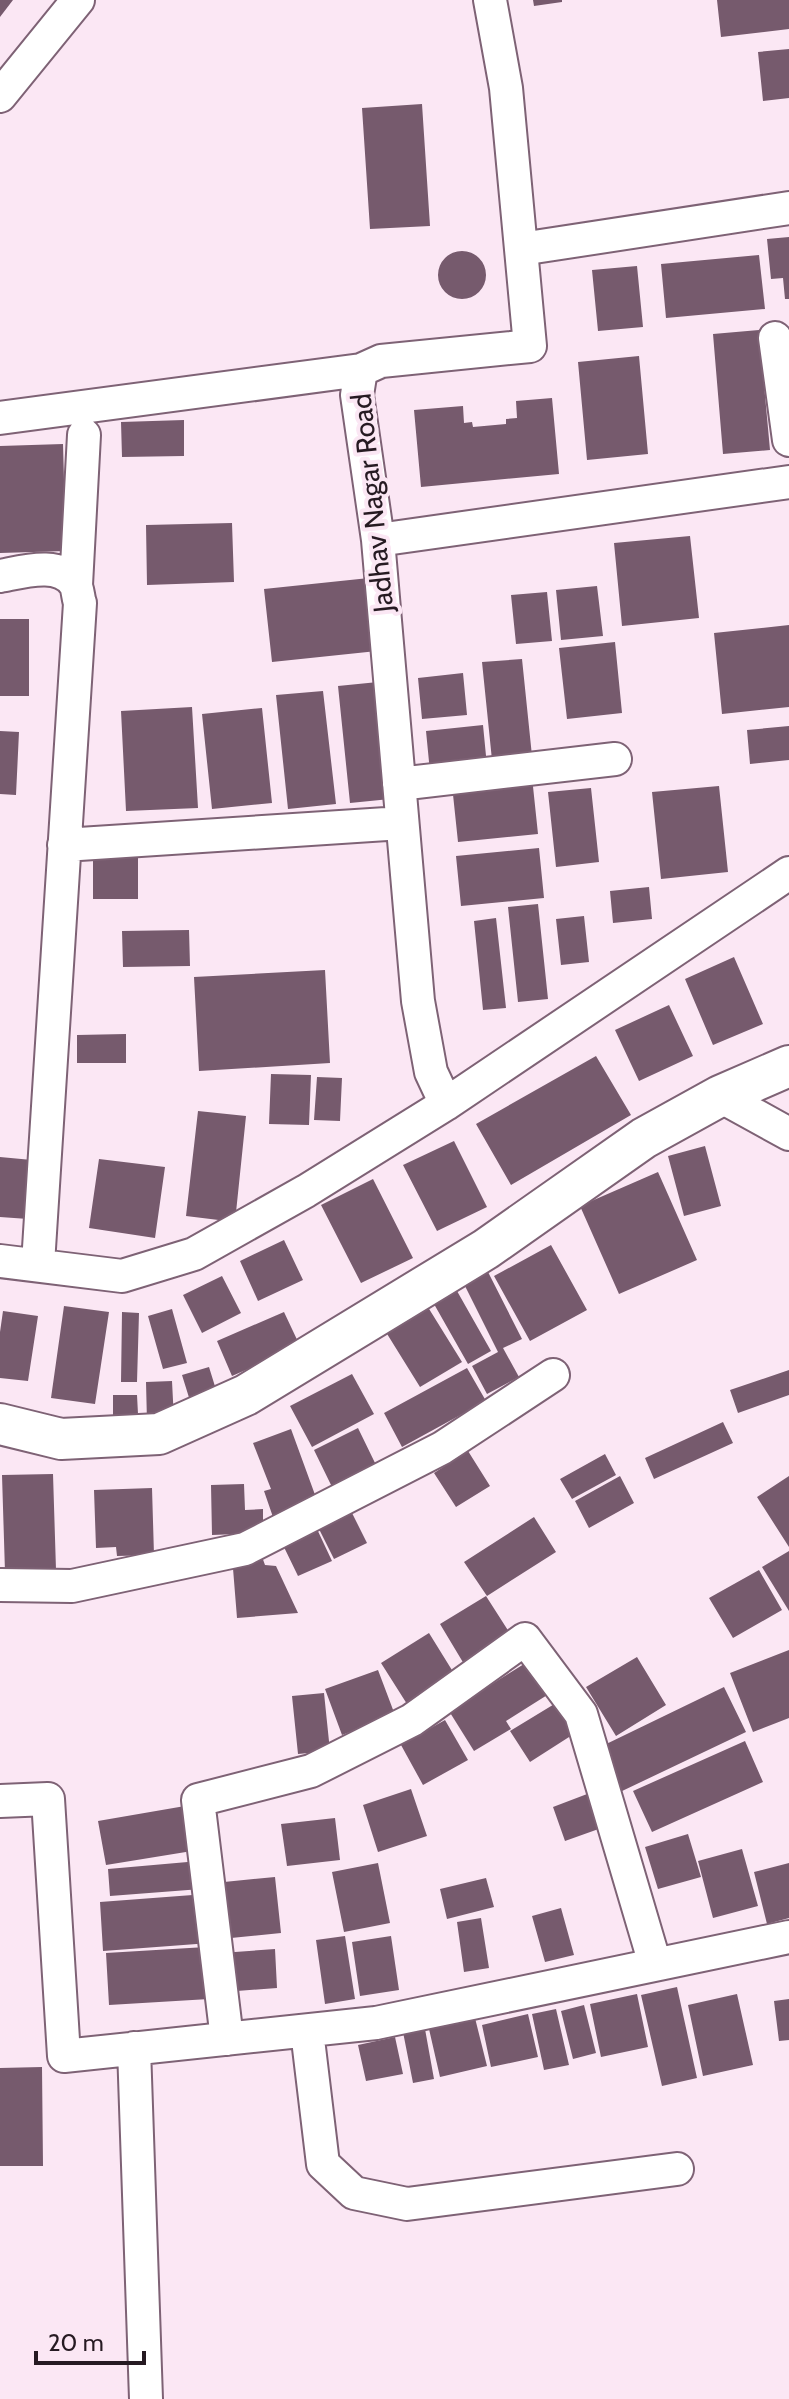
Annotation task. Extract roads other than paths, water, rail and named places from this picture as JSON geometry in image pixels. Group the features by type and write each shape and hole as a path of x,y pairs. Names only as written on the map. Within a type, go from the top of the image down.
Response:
{"street":[{"path":"0,96 78,0"},
{"name":"Jadhav Nagar Road","path":"446,1104 431,1072 418,1001 378,540 357,395 361,370 381,361 530,346 506,88 490,0"},
{"path":"521,249 789,208"},
{"path":"775,338 789,440"},
{"path":"0,418 361,370"},
{"path":"38,1264 80,603 76,585 84,435"},
{"path":"378,540 789,482"},
{"path":"0,576 41,569 64,573 76,585"},
{"path":"399,784 615,759"},
{"path":"64,845 402,823"},
{"path":"0,1261 122,1276 194,1254 306,1191 446,1104 789,873"},
{"path":"0,1424 61,1439 159,1434 246,1395 486,1249 644,1138 720,1096 789,1066"},
{"path":"720,1096 789,1134"},
{"path":"0,1585 72,1586 245,1549 442,1448 553,1375"},
{"path":"227,2039 198,1800 311,1771 412,1720 525,1639 581,1714 655,1964"},
{"path":"0,1801 48,1799 64,2056 376,2023 789,1937"},
{"path":"307,2031 323,2164 354,2193 407,2204 677,2169"},
{"path":"134,2048 146,2399"}]}
